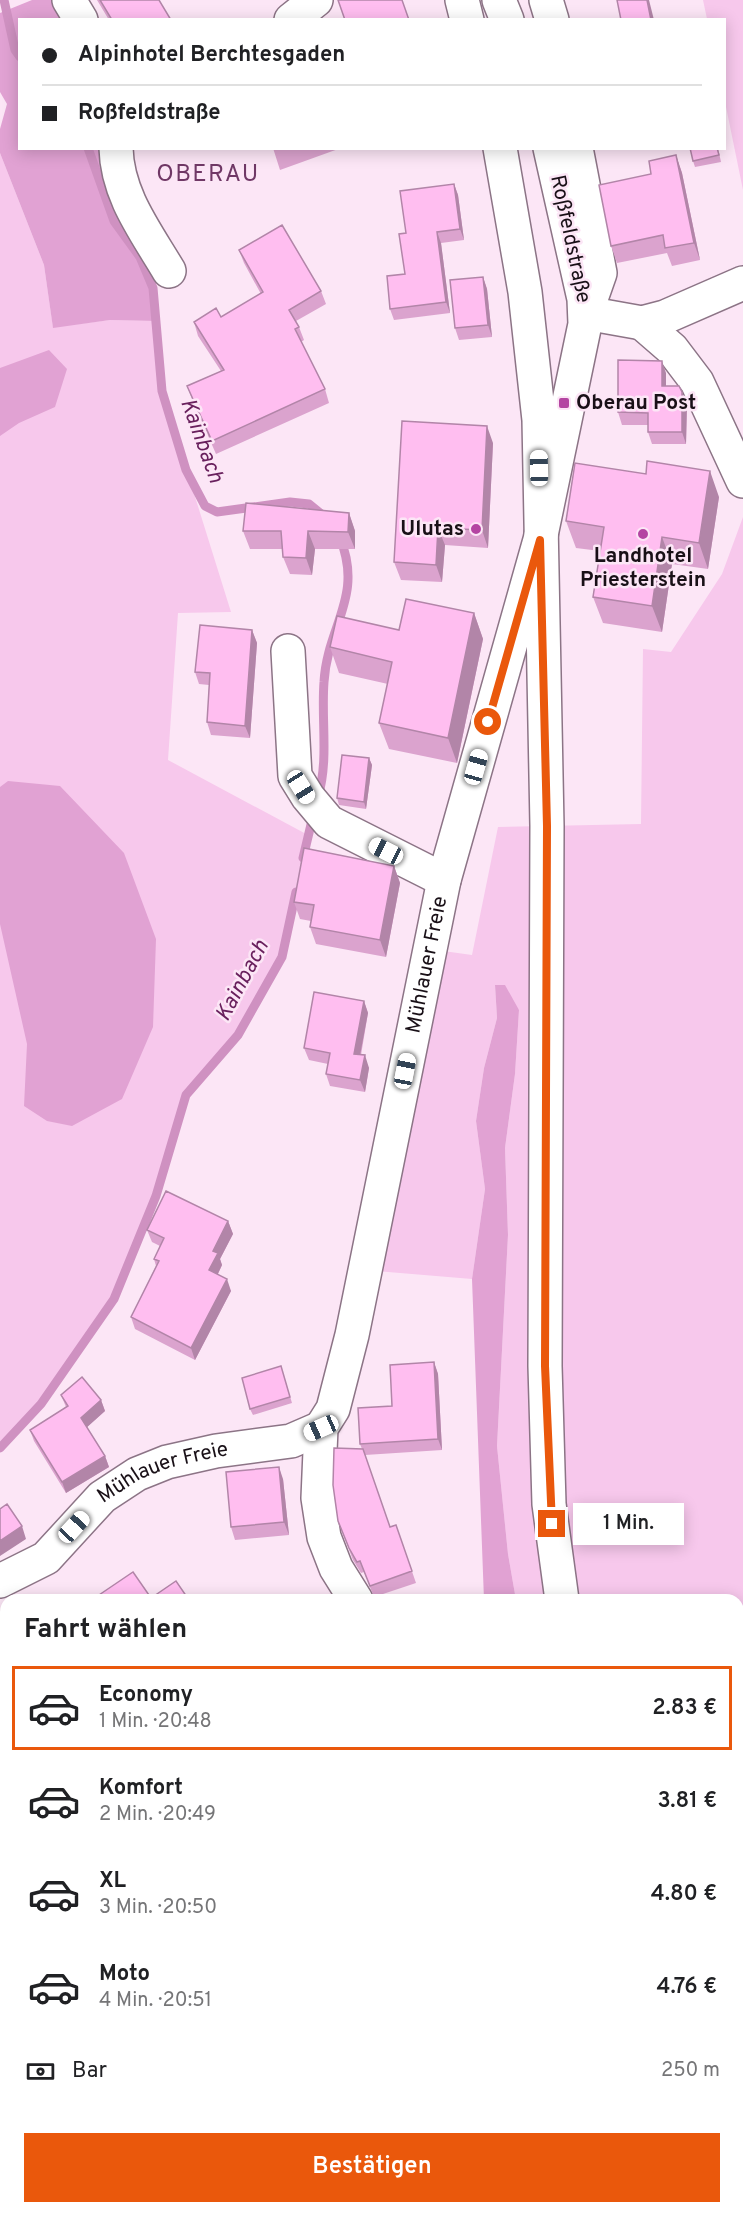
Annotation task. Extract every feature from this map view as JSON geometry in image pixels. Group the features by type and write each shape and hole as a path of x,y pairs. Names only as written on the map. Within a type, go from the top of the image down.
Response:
{"street":[{"path":"69,0 80,18"},
{"path":"294,18 316,0"},
{"path":"462,0 466,18"},
{"path":"499,0 506,18"},
{"path":"546,0 551,18"},
{"path":"116,150 117,166 126,199 169,271"},
{"name":"Roßfeldstraße","path":"500,150 525,292 539,420 547,826 545,1366 549,1504 561,1594"},
{"name":"Roßfeldstraße","path":"540,540 586,313 550,150"},
{"path":"576,150 600,273 586,313 642,323 665,317 743,283"},
{"path":"642,323 672,349 697,382 743,481"},
{"name":"Mühlauer Freie","path":"352,1594 336,1568 324,1537 318,1498 321,1428 333,1409 352,1335 444,880 540,540"},
{"path":"288,651 295,776 308,797 329,822 444,880"},
{"name":"Mühlauer Freie","path":"0,1581 46,1558 102,1497 137,1474 167,1462 216,1451 291,1441 321,1428"}],"shaded area":[{"path":"32,0 69,0 80,18 18,18 18,150 116,150 140,257 153,288 156,321 110,320 53,328 44,265 0,153 0,129 7,104 0,92 0,13"},
{"path":"703,0 743,0 743,190 726,107 726,18 707,18"},
{"path":"0,153 44,265 53,327 110,320 156,321 162,391 231,612 178,613 168,760 308,835 282,957 238,1035 186,1095 156,1196 114,1299 41,1404 0,1448"},
{"path":"49,350 67,369 55,407 19,423 0,436 0,368"},
{"path":"743,517 743,1594 515,1594 508,1554 497,1446 508,1235 505,1148 515,1074 519,1010 495,985 497,1018 484,1068 476,1121 485,1189 472,1279 364,1270 429,949 472,955 498,827 641,824 643,649 671,652 722,574"},
{"path":"8,781 60,786 124,853 156,939 153,1027 122,1099 72,1126 47,1121 24,1106 27,1044 0,924 0,787"},
{"path":"495,985 505,985 519,1010 515,1074 505,1148 508,1235 497,1446 508,1554 515,1594 484,1594 472,1279 485,1189 476,1121 484,1068 497,1018"}],"building":[{"path":"100,0 159,0 170,18 111,18"},
{"path":"338,0 402,0 408,18 344,18"},
{"path":"617,0 647,0 651,18 621,18"},
{"path":"690,150 718,150 719,155 693,161"},
{"path":"676,155 694,243 665,248 663,235 611,246 599,185 651,174 649,161"},
{"path":"454,184 460,229 437,232 446,302 390,309 387,276 405,274 399,234 406,233 400,191"},
{"path":"282,225 321,291 289,310 299,327 295,329 325,389 212,441 187,386 224,370 194,322 216,308 221,317 263,292 239,250"},
{"path":"483,277 488,325 455,328 450,280"},
{"path":"618,360 662,361 662,386 679,386 682,392 682,432 648,432 648,413 618,412"},
{"path":"402,421 487,426 482,530 438,528 436,565 394,562"},
{"path":"647,461 710,471 699,543 662,537 652,606 593,597 604,527 566,521 575,463 646,474"},
{"path":"246,503 349,513 348,532 308,531 306,558 283,557 281,531 243,531"},
{"path":"406,599 474,613 448,738 379,723 392,662 330,647 337,616 399,630"},
{"path":"200,625 252,630 245,726 207,722 210,673 195,672"},
{"path":"342,755 369,758 364,802 337,798"},
{"path":"304,848 394,866 380,940 310,927 314,905 294,902"},
{"path":"314,992 364,1001 354,1054 365,1055 360,1080 326,1074 330,1053 304,1048"},
{"path":"166,1191 228,1221 213,1251 218,1253 209,1270 227,1279 191,1348 131,1317 159,1261 154,1259 164,1238 147,1230"},
{"path":"434,1362 438,1439 360,1444 358,1408 392,1406 390,1365"},
{"path":"281,1366 290,1397 250,1409 242,1378"},
{"path":"82,1377 101,1400 81,1418 105,1456 62,1482 30,1430 68,1406 61,1395"},
{"path":"334,1448 363,1449 390,1527 396,1525 412,1571 370,1586 360,1561 357,1562 349,1548 338,1521 333,1485"},
{"path":"279,1467 284,1522 231,1527 226,1472"},
{"path":"7,1504 22,1526 0,1541 0,1509"},
{"path":"133,1572 148,1594 100,1594"},
{"path":"176,1581 185,1594 157,1594"}],"waterway":[{"name":"Kainbach","path":"4,0 15,50 18,54"},
{"name":"Kainbach","path":"89,150 114,221 140,257 153,288 162,391 186,470 205,506 217,512 290,502 309,504 325,517"},
{"name":"Kainbach","path":"318,797 323,768 324,682 331,644 346,595 348,578 340,538"},
{"name":"Kainbach","path":"303,858 313,816"},
{"name":"Kainbach","path":"0,1448 41,1404 114,1299 156,1196 186,1095 238,1035 282,957 296,892"}],"place":[{"name":"Oberau Post","path":"564,403"},
{"name":"Ulutas","path":"476,529"},
{"name":"Landhotel Priesterstein","path":"643,534"}],"district":[{"name":"OBERAU","path":"208,175"}],"route":[{"path":"488,722 540,540 547,826 545,1366 549,1504 552,1524"}]}
